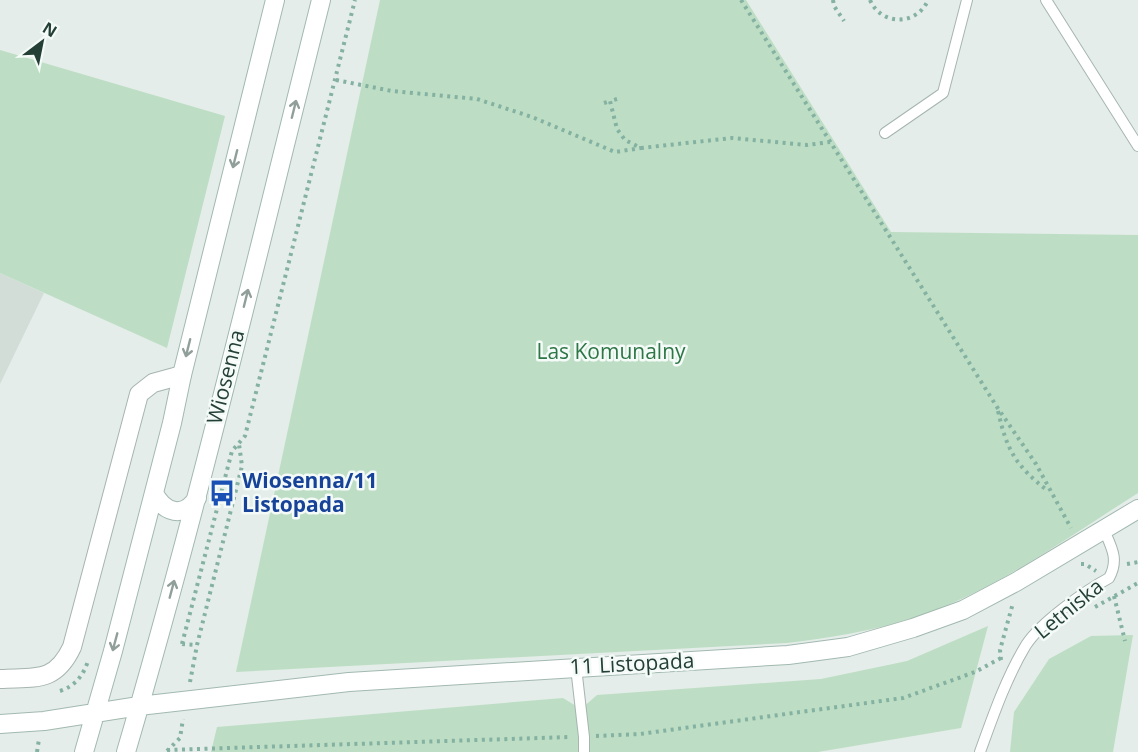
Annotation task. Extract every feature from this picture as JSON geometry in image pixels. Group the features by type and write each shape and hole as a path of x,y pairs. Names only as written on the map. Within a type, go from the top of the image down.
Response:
{"main road":[{"name":"Wiosenna","path":"84,752 172,423 274,0"},
{"name":"Wiosenna","path":"126,752 196,498 321,0"},
{"path":"0,679 45,676 56,671 66,660 72,647 139,394 153,384 182,375"},
{"path":"154,493 159,503 177,511 184,511 191,507 196,498"},
{"name":"11 Listopada","path":"0,724 44,721 139,706 349,682 777,656 848,647 963,610 1138,509"}],"lane":[{"path":"885,133 943,93 967,0"},
{"path":"1046,0 1138,146"},
{"name":"Letniska","path":"980,752 992,718 1027,645 1049,621 1109,578 1115,567 1114,554 1104,530"},
{"path":"576,667 584,752"}],"path":[{"path":"182,644 232,451 245,436 355,0"},
{"path":"741,0 997,407 1036,464 1073,531"},
{"path":"833,0 834,6 844,21"},
{"path":"870,0 881,15 893,20 905,20 917,15 926,6 928,0"},
{"path":"336,80 392,91 477,99 532,117 615,152 732,138 807,145 830,142"},
{"path":"604,103 617,99"},
{"path":"610,101 617,129 625,140 641,148"},
{"path":"997,407 1003,434 1013,457 1029,476 1051,493"},
{"path":"197,645 242,466 239,443"},
{"path":"1109,578 1125,641"},
{"path":"1086,611 1138,583"},
{"path":"1000,658 1000,650 1014,602"},
{"path":"167,750 640,734 903,698 975,672 1027,645"}],"shaded area":[{"path":"0,273 44,293 0,384"}],"green space":[{"name":"Las Komunalny","path":"380,0 746,0 891,232 1138,235 1138,493 1029,563 972,594 913,618 851,634 787,643 236,672"},
{"path":"0,50 225,116 167,348 0,273"},
{"path":"988,626 961,728 818,752 211,752 217,727 563,698 581,709 597,695 821,679 907,661"},
{"path":"1133,635 1113,752 1010,752 1014,712 1049,659 1091,636"}],"place":[{"name":"Wiosenna/11 Listopada","path":"222,493"}]}
